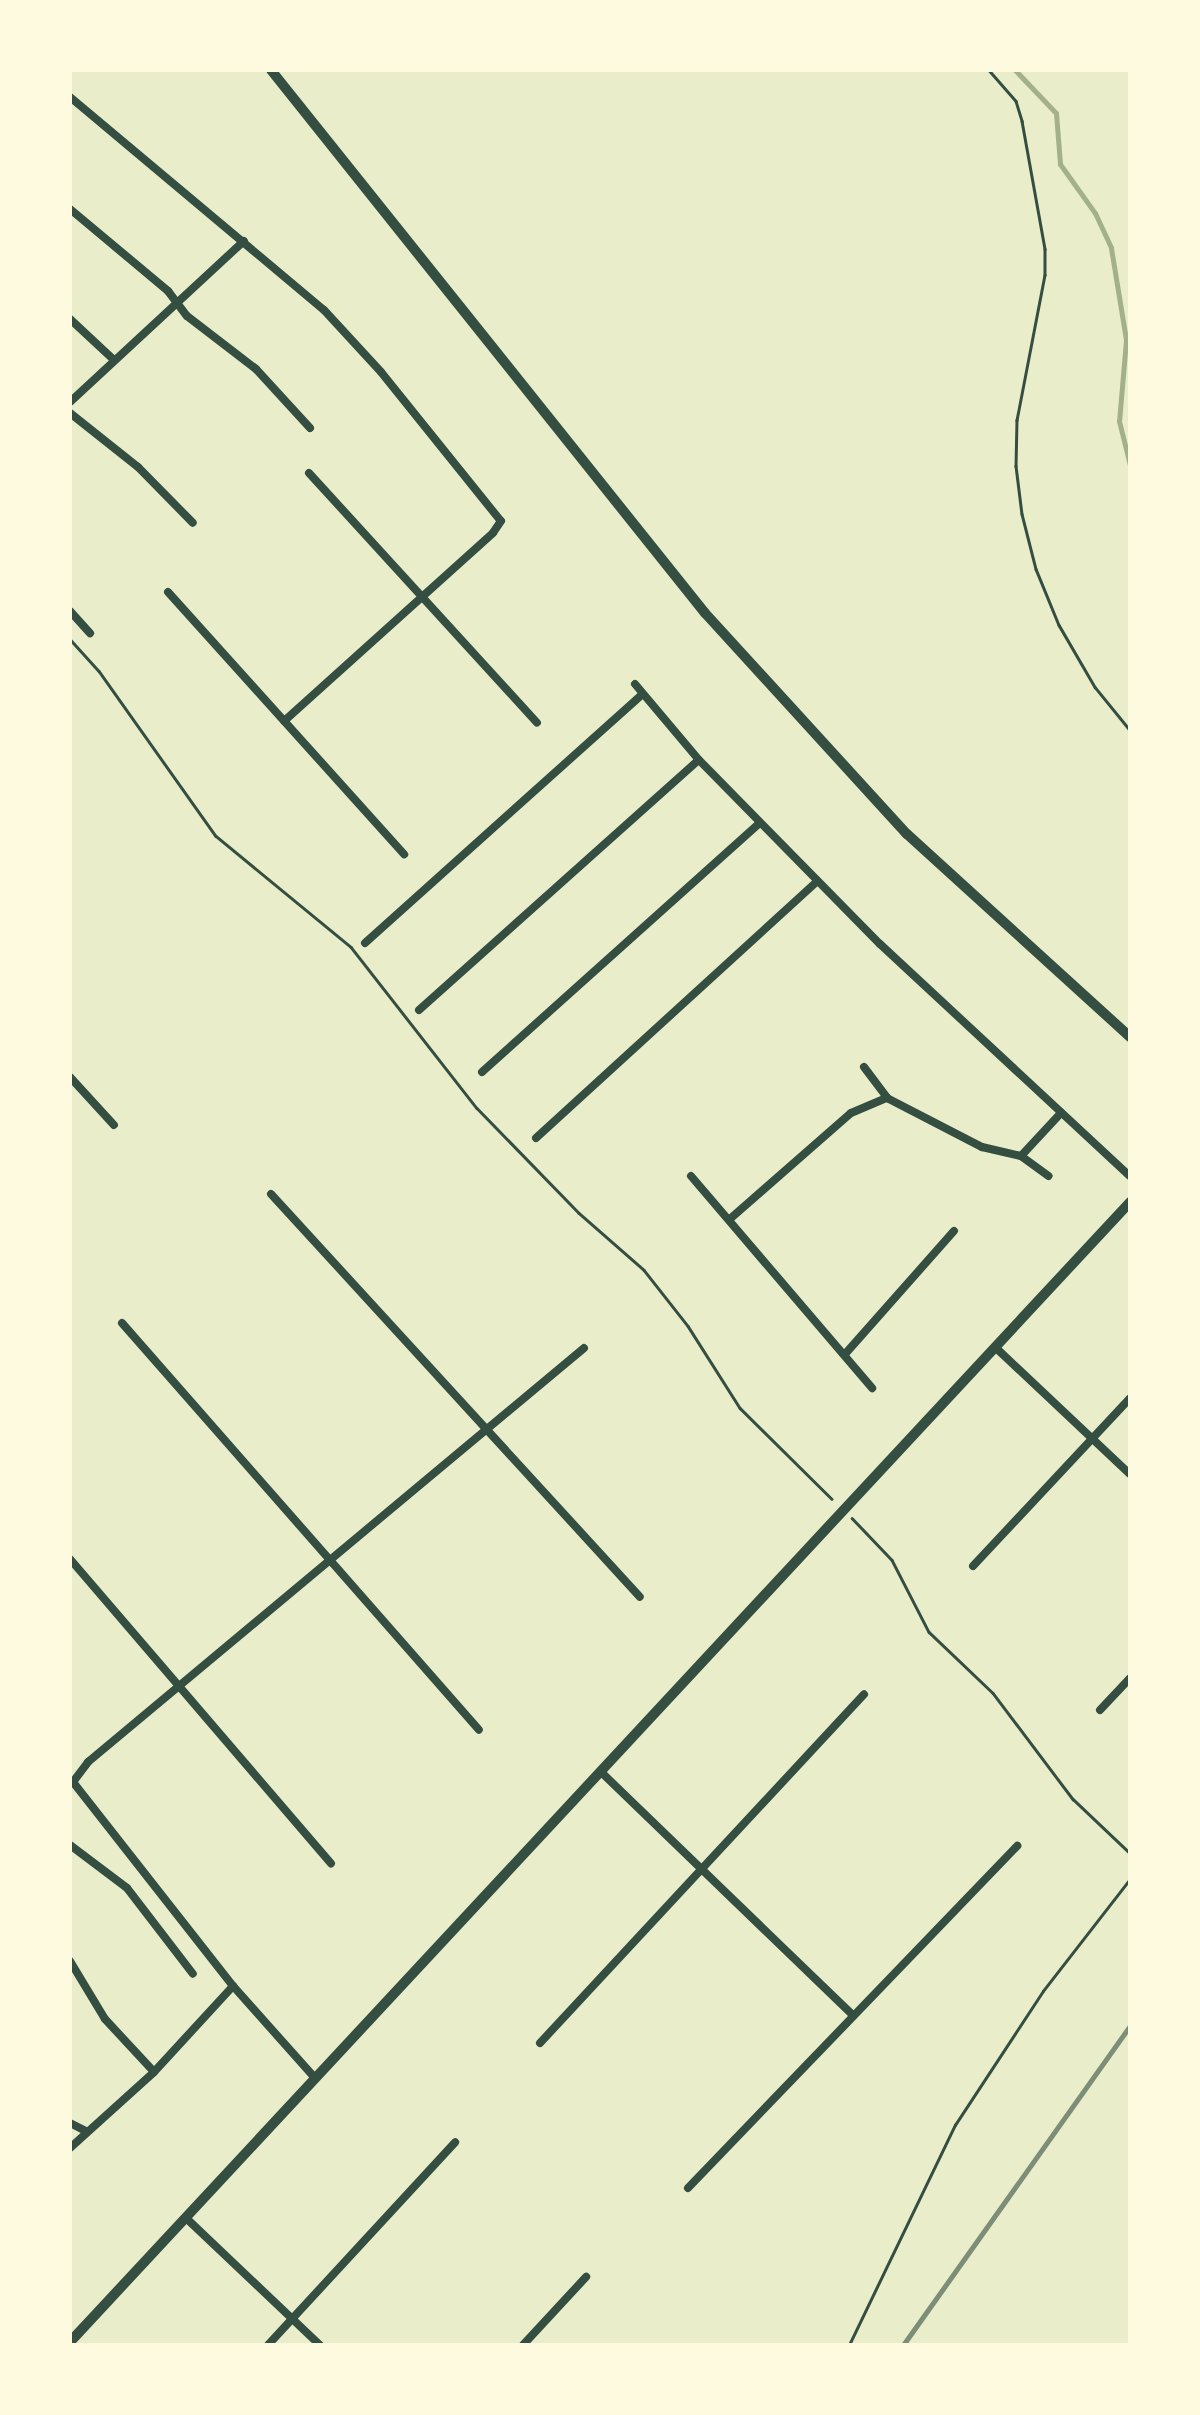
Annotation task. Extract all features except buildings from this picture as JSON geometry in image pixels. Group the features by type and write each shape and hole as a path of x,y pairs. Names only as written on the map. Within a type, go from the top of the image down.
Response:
{"street":[{"path":"271,70 705,614 908,834 1130,1037"},
{"path":"70,97 324,310 381,372 501,520 494,533 284,721"},
{"path":"70,209 256,369 310,428"},
{"path":"70,402 244,241"},
{"path":"70,319 114,360"},
{"path":"70,413 138,467 193,523"},
{"path":"308,473 537,723"},
{"path":"168,592 404,854"},
{"path":"70,610 90,633"},
{"path":"635,684 640,696 699,760 818,881 1130,1176"},
{"path":"365,943 640,696"},
{"path":"419,1010 699,760"},
{"path":"482,1072 760,823"},
{"path":"536,1138 818,881"},
{"path":"864,1067 887,1098 982,1148 1021,1156 1049,1176"},
{"path":"70,1076 114,1125"},
{"path":"730,1218 850,1112 887,1098"},
{"path":"1021,1156 1061,1113"},
{"path":"691,1176 872,1388"},
{"path":"271,1194 640,1597"},
{"path":"70,2342 1130,1202"},
{"path":"846,1353 954,1232"},
{"path":"122,1322 479,1730"},
{"path":"995,1347 1130,1474"},
{"path":"314,2078 233,1986 71,1781 88,1762 584,1348"},
{"path":"974,1566 1130,1398"},
{"path":"70,1559 331,1863"},
{"path":"1100,1710 1130,1678"},
{"path":"540,2043 864,1694"},
{"path":"600,1771 851,2013"},
{"path":"70,1845 127,1888 194,1974"},
{"path":"688,2188 851,2013 1017,1846"},
{"path":"70,1961 104,2020 154,2072"},
{"path":"70,2148 154,2072 233,1986"},
{"path":"70,2123 86,2130"},
{"path":"268,2345 455,2142"},
{"path":"186,2218 320,2345"},
{"path":"523,2345 586,2277"}],"path":[{"path":"989,70 1016,100 1045,249 1045,276 1017,420 1016,466 1022,514 1036,569 1059,625 1095,687 1130,730"},
{"path":"70,639 99,670 216,836 351,947 477,1108 579,1214 644,1270 688,1326 740,1408 819,1487"},
{"path":"867,1533 892,1560 929,1632 993,1693 1074,1799 1130,1853"},
{"path":"849,2345 956,2125 1043,1991 1130,1879"}],"waterway":[{"path":"1015,70 1056,113 1060,164 1095,213 1111,248 1126,340 1119,421 1130,465"}],"railway":[{"path":"903,2345 1130,2025"}]}
